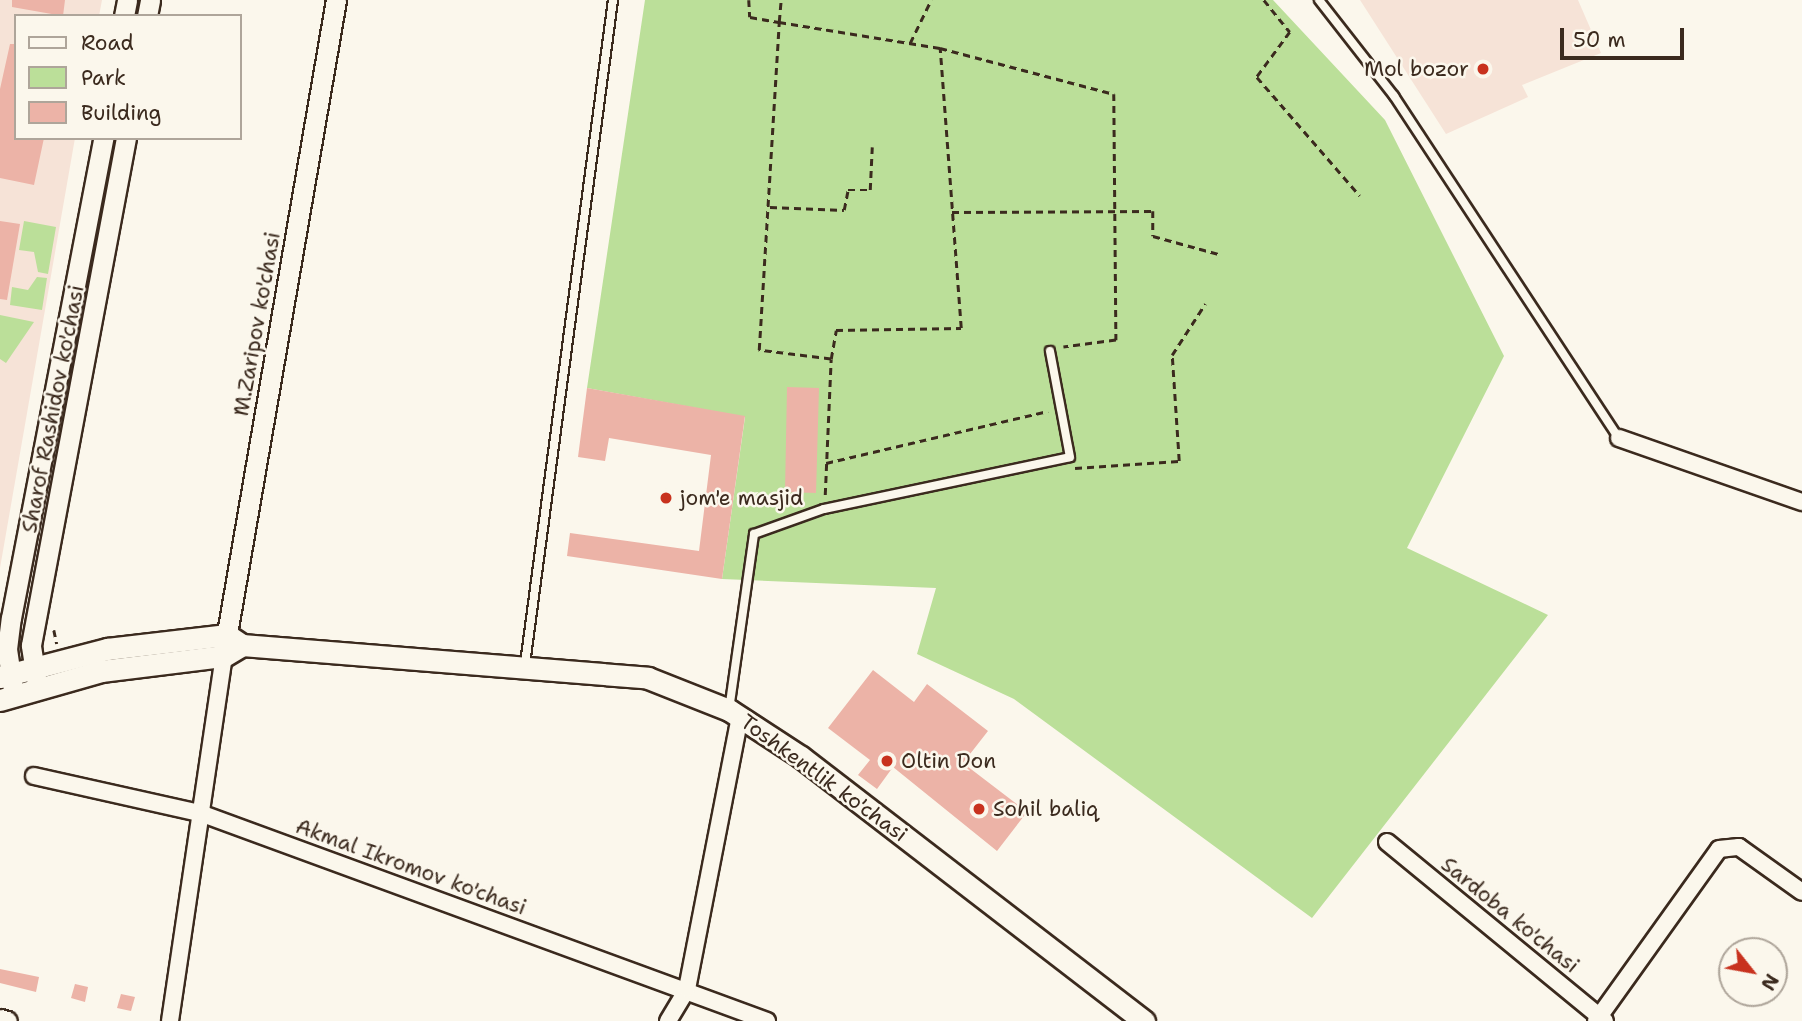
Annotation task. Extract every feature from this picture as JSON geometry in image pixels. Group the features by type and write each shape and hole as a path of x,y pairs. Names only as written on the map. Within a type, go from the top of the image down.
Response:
{"main road":[{"name":"Toshkentlik ko'chasi","path":"35,669 113,669 231,645 525,664 648,678 735,713 1144,1021"},
{"path":"5,669 35,669"},
{"path":"7,698 35,669"}],"street":[{"name":"M.Zaripov ko'chasi","path":"231,645 337,0"},
{"path":"7,698 5,669 103,140"},
{"name":"Sharof Rashidov ko'chasi","path":"35,669 125,140"},
{"path":"1619,438 1802,502"},
{"path":"170,1021 200,813 231,645"},
{"path":"668,1021 687,989 735,713"},
{"name":"Akmal Ikromov ko'chasi","path":"34,776 200,813 687,989 767,1021"},
{"name":"Sardoba ko'chasi","path":"1387,842 1600,1019"},
{"path":"1600,1019 1719,849 1739,846 1802,892"},
{"path":"0,1019 7,1021"}],"lane":[{"path":"525,664 613,0"},
{"path":"1319,0 1394,96 1619,438"},
{"path":"735,713 754,534 824,509 1069,457 1050,351"}],"path":[{"path":"749,0 750,17 940,48 1114,94 1116,340 1050,351"},
{"path":"781,0 759,350 831,359"},
{"path":"910,43 931,0"},
{"path":"1264,0 1290,32 1257,77 1360,196"},
{"path":"824,509 831,359 836,330 961,328 940,48"},
{"path":"770,207 844,210 848,190 870,190 872,146"},
{"path":"952,212 1114,208 1153,211 1153,236 1219,254"},
{"path":"1069,457 1077,471 1179,461 1172,355 1205,304"},
{"path":"826,463 1061,408"}],"shaded area":[{"path":"0,0 102,0 99,14 14,14 14,140 75,140 0,568"},
{"name":"Mol bozor","path":"1360,0 1578,0 1601,53 1522,85 1528,97 1446,134"}],"green space":[{"path":"645,0 1273,0 1385,120 1504,356 1407,548 1548,615 1312,918 1014,699 917,654 936,588 722,579 745,417 587,388"},
{"path":"24,221 56,227 48,274 38,272 34,252 19,250"},
{"path":"37,277 47,278 42,310 10,305 12,287 28,290"},
{"path":"0,315 34,322 6,363 0,359"}],"building":[{"path":"12,0 65,0 63,14 12,7"},
{"path":"10,44 14,44 14,140 44,140 34,185 0,178 0,89"},
{"path":"0,221 20,224 7,300 0,299"},
{"path":"787,387 819,388 816,493 785,492"},
{"path":"587,388 745,416 722,579 567,556 570,533 699,551 711,455 609,438 605,461 578,457"},
{"path":"873,670 914,702 927,684 988,731 963,763 1027,812 997,851 893,767 877,789 858,775 870,760 828,728"},
{"path":"0,969 39,977 36,992 0,983"},
{"path":"75,984 88,987 85,1002 71,998"},
{"path":"121,994 135,997 131,1011 117,1008"}],"place":[{"name":"Mol bozor","path":"1483,69"},
{"name":"jom'e masjid","path":"666,498"},
{"name":"Oltin Don","path":"887,761"},
{"name":"Sohil baliq","path":"979,809"}]}
